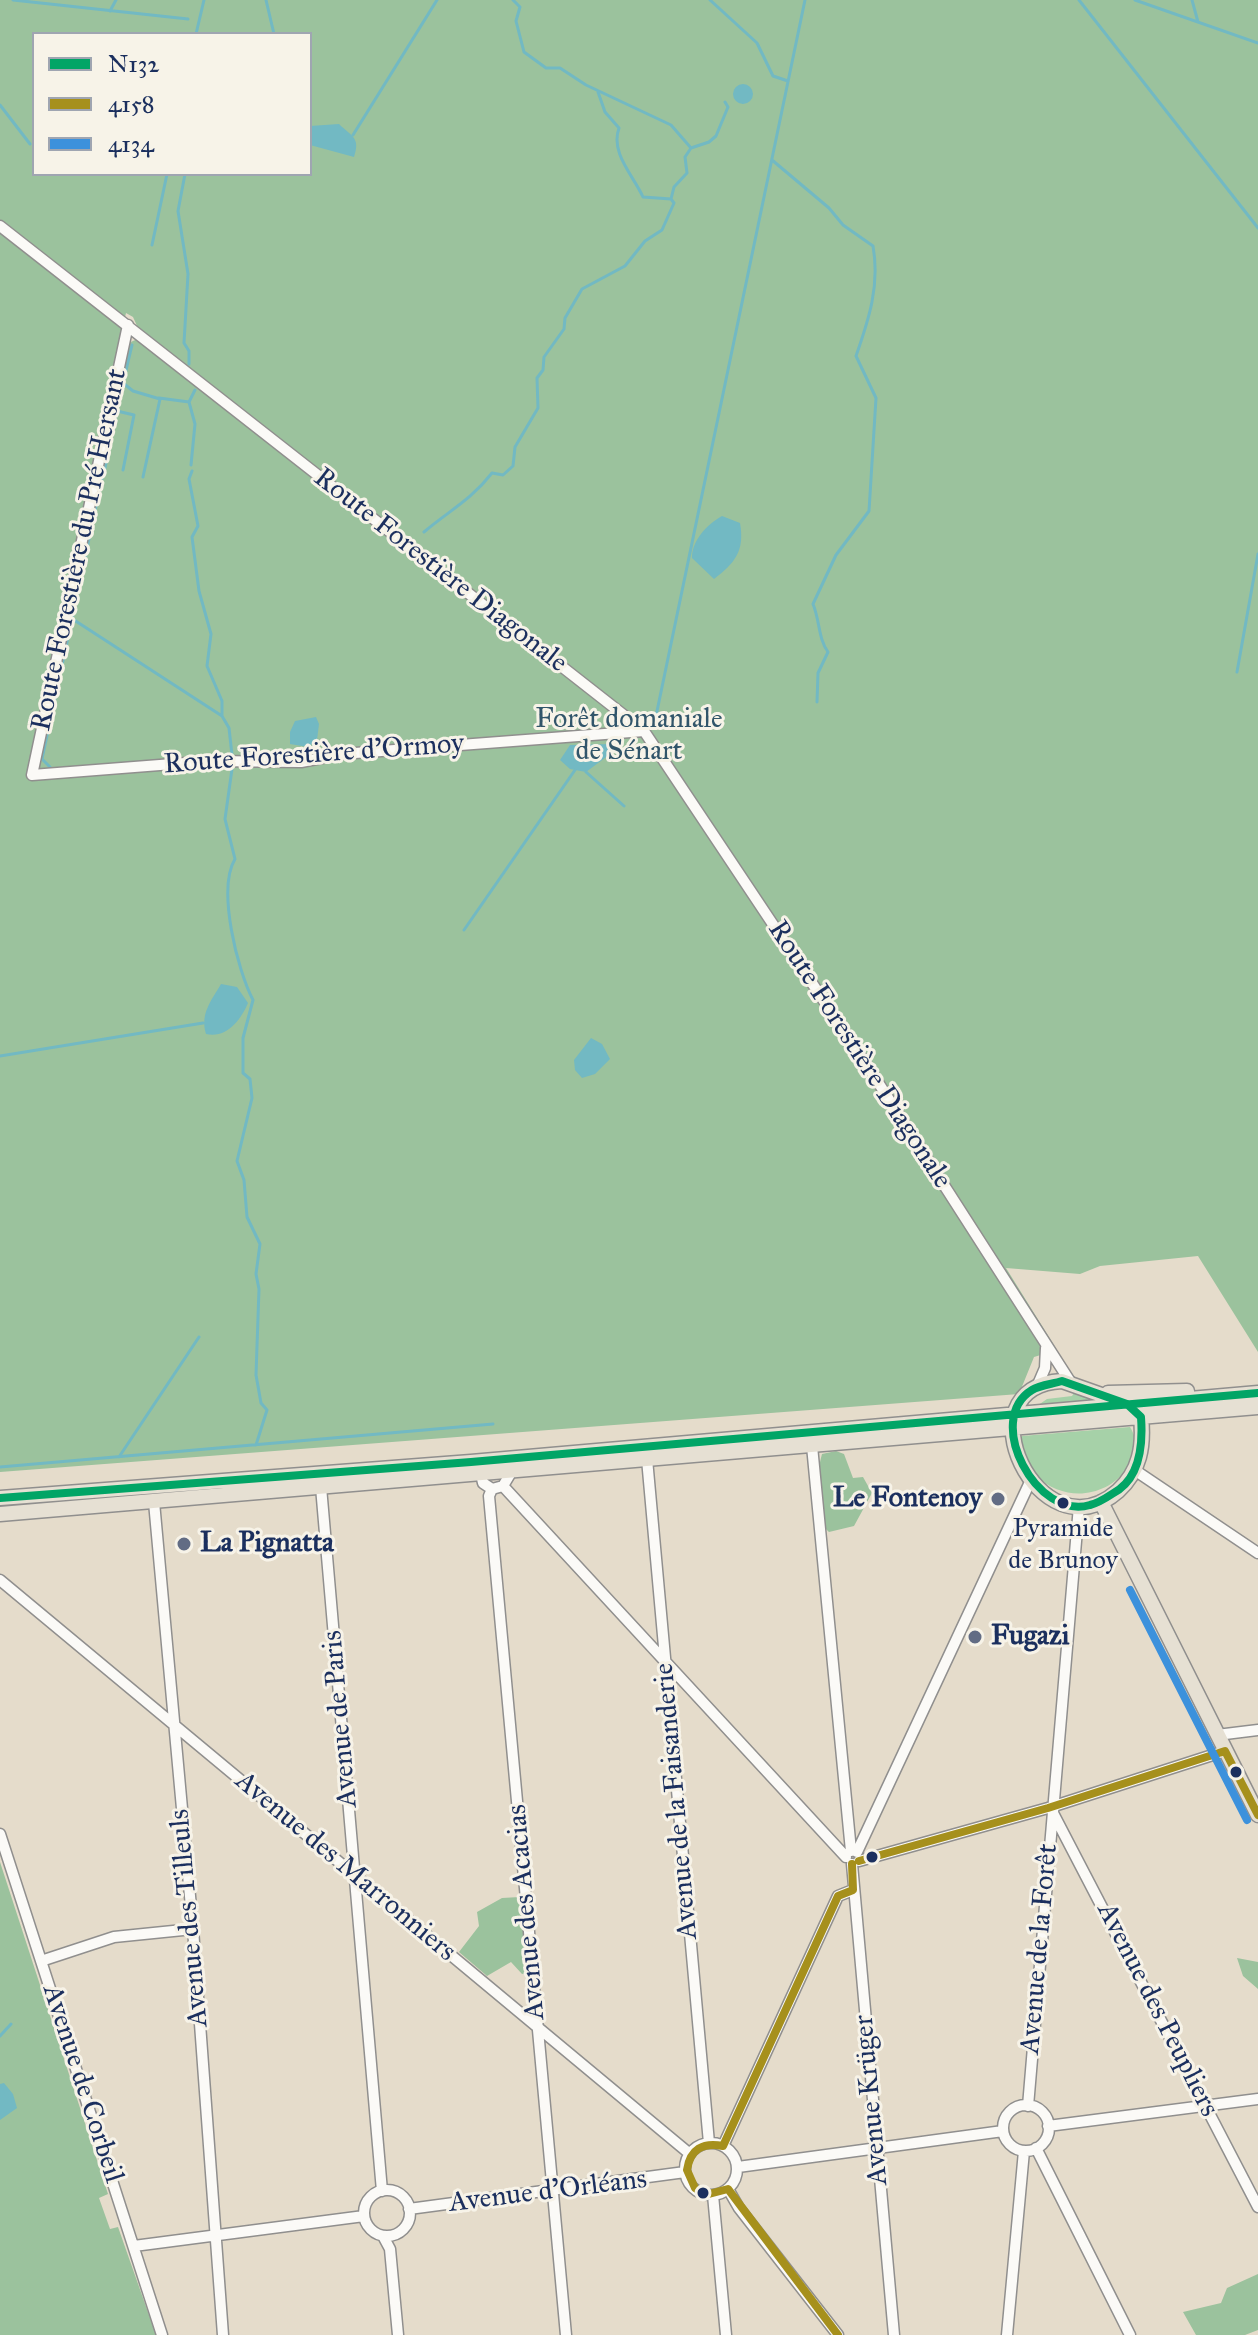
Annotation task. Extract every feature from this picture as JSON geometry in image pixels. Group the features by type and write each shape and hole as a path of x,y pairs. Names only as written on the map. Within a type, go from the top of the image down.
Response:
{"main road":[{"path":"1055,1382 1071,1383 1127,1404 1141,1417 1142,1441 1136,1471 1126,1484 1101,1502 1079,1506 1056,1498 1030,1482 1018,1463 1014,1422 1018,1407 1036,1389 1055,1382"},
{"path":"1102,1393 1191,1391 1205,1398"},
{"path":"0,1514 812,1446 1014,1422 1127,1404 1258,1393"},
{"path":"0,1498 1014,1422 1141,1417 1258,1407"},
{"path":"1101,1502 1258,1815"}],"street":[{"name":"Route Forestière Diagonale","path":"0,226 644,731 883,1089 1071,1383"},
{"name":"Route Forestière du Pré Hersant","path":"32,775 128,325"},
{"name":"Route Forestière d'Ormoy","path":"32,775 211,761 301,762 342,754 644,731"},
{"path":"1036,1389 1045,1368 1046,1348"},
{"name":"Avenue Krüger","path":"812,1446 853,1857 853,1890 894,2335"},
{"name":"Avenue de la Faisanderie","path":"647,1459 709,2143"},
{"path":"481,1474 483,1483 492,1489 503,1486 512,1471"},
{"path":"1136,1471 1258,1553"},
{"path":"853,1857 1030,1482"},
{"path":"503,1486 664,1665 853,1857"},
{"name":"Avenue de Paris","path":"321,1487 382,2191"},
{"name":"Avenue des Acacias","path":"492,1489 489,1496 566,2335"},
{"name":"Avenue des Tilleuls","path":"154,1502 193,1929 223,2335"},
{"name":"Avenue de la Forêt","path":"1028,2106 1079,1506"},
{"name":"Avenue des Marronniers","path":"0,1580 690,2154"},
{"path":"1217,1735 1258,1730"},
{"path":"853,1857 1053,1809 1225,1751"},
{"name":"Avenue des Peupliers","path":"1053,1809 1258,2207"},
{"name":"Avenue de Corbeil","path":"0,1834 162,2335"},
{"path":"723,2146 838,1896 853,1890"},
{"path":"41,1961 114,1937 193,1929"},
{"path":"1048,2126 1258,2099"},
{"path":"1028,2106 1042,2112 1048,2126 1047,2136 1036,2148 1024,2151 1009,2144 1003,2131 1010,2112 1028,2106"},
{"path":"738,2167 1003,2131"},
{"path":"709,2143 723,2146 738,2167 728,2189 713,2195 692,2187 685,2172 690,2154 709,2143"},
{"path":"1036,2148 1130,2335"},
{"path":"1007,2335 1024,2151"},
{"name":"Avenue d'Orléans","path":"409,2209 685,2172"},
{"path":"728,2189 739,2208 838,2335"},
{"path":"383,2236 403,2229 409,2209 397,2192 382,2191 367,2203 364,2216 370,2229 383,2236 390,2249 398,2335"},
{"path":"713,2195 726,2335"},
{"path":"134,2246 364,2216"}],"green space":[{"name":"Forêt domaniale de Sénart","path":"0,0 1258,0 1258,1352 1198,1256 1100,1266 1080,1274 1006,1268 1057,1350 1034,1357 1019,1394 0,1472","holes":["126,313 133,317 142,337 124,345 120,339"]},
{"path":"1076,1390 1111,1402 1034,1408 1047,1399 1072,1396"},
{"path":"1130,1427 1135,1443 1133,1458 1111,1484 1094,1491 1075,1493 1055,1488 1031,1471 1022,1451 1022,1436"},
{"path":"836,1451 844,1454 853,1478 863,1477 872,1493 854,1526 829,1532 818,1515 815,1495 822,1454"},
{"path":"0,1862 108,2194 99,2198 110,2229 118,2227 156,2335 0,2335"},
{"path":"520,1897 528,1973 522,1974 511,1962 487,1976 459,1952 479,1926 477,1912 502,1898"},
{"path":"1237,1958 1258,1962 1258,1989 1243,1976"},
{"path":"1258,2274 1258,2330 1245,2335 1196,2335 1183,2312 1221,2303 1227,2288"}],"water":[{"path":"739,84 747,84 753,94 747,104 739,104 733,98 733,90"},
{"path":"339,124 355,141 354,157 312,146 312,126"},
{"path":"722,516 740,523 740,549 733,562 714,579 692,558 701,534"},
{"path":"316,717 319,724 317,740 308,747 290,744 290,732 295,721"},
{"path":"613,744 613,752 586,772 570,769 560,760 570,745"},
{"path":"221,984 237,987 248,1003 232,1027 220,1034 206,1034 205,1014"},
{"path":"591,1038 602,1044 610,1059 595,1074 582,1078 575,1070 574,1060"},
{"path":"4,2083 13,2094 17,2108 0,2120 0,2084"}],"waterway":[{"path":"13,0 188,19"},
{"path":"110,11 116,0"},
{"path":"196,32 204,0"},
{"path":"266,0 274,32"},
{"path":"353,135 437,0"},
{"path":"513,0 520,7 516,21 524,52 546,68 560,68 586,85 671,125 691,148 716,136 728,107 725,102"},
{"path":"710,0 757,43 773,76 788,81"},
{"path":"656,716 805,0"},
{"path":"1079,0 1258,228"},
{"path":"1135,0 1258,43"},
{"path":"1192,0 1198,22"},
{"path":"598,92 605,112 619,128 620,155 643,197 671,199"},
{"path":"0,105 30,144"},
{"path":"424,532 468,498 492,473 503,475 513,466 515,447 538,408 537,378 543,370 544,357 564,329 565,318 582,289 625,266 645,241 662,230 674,203 671,199 674,187 687,173 685,157 691,148"},
{"path":"772,160 829,208 843,225 873,246 875,260 872,302 856,356 876,398 869,511 836,555 813,604 822,641 828,652 818,673 817,702"},
{"path":"152,245 167,176"},
{"path":"185,176 178,211 188,274 184,343 189,351 189,364"},
{"path":"119,400 132,345"},
{"path":"123,383 133,391 160,399 143,477"},
{"path":"191,465 195,424 189,402 195,390"},
{"path":"159,398 189,402"},
{"path":"105,468 117,408"},
{"path":"117,411 134,415 123,470"},
{"path":"192,471 189,479 198,526 192,537 199,591 211,634 207,666 222,701 222,716 229,728 232,755"},
{"path":"50,767 42,759 102,478"},
{"path":"1237,672 1258,554"},
{"path":"71,618 222,716"},
{"path":"232,769 225,819 235,859 230,872 229,909 241,969 253,1000 243,1038 243,1073 250,1079 252,1098 237,1161 244,1180 247,1217 260,1244 256,1274 259,1289 256,1375 261,1403 267,1410 256,1445"},
{"path":"464,930 575,770"},
{"path":"586,772 624,806"},
{"path":"0,1056 203,1023"},
{"path":"119,1457 199,1337"},
{"path":"0,1467 493,1424"},
{"path":"0,2036 11,2024"}],"transit line":[{"name":"N132","path":"1062,1381 1127,1404 1141,1417 1140,1450 1129,1480 1121,1488 1090,1505 1070,1506 1052,1498 1035,1484 1015,1444 1013,1423 1018,1404 1032,1390 1062,1381"},
{"name":"N132","path":"0,1498 471,1462 1258,1393"},
{"name":"4134","path":"1130,1590 1247,1820"},
{"name":"4158","path":"859,1861 1048,1808 1225,1751 1258,1815"},
{"name":"4158","path":"838,2335 728,2189 705,2195 695,2188 687,2170 694,2152 704,2146 723,2146 838,1896 853,1890 852,1864"}],"place":[{"name":"Le Fontenoy","path":"998,1499"},
{"name":"Pyramide de Brunoy","path":"1063,1503"},
{"name":"La Pignatta","path":"184,1544"},
{"name":"Fugazi","path":"975,1637"}]}
